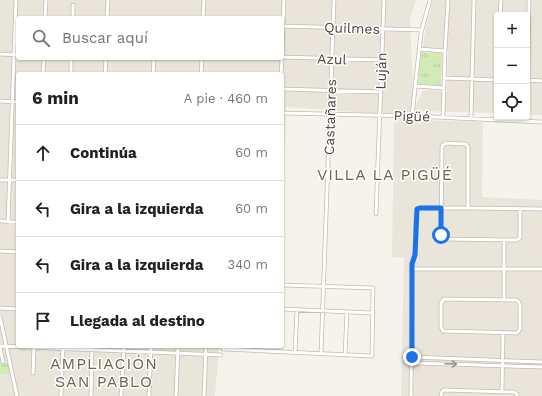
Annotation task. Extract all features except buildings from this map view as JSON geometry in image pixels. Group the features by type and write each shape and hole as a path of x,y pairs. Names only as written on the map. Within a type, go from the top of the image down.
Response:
{"street":[{"path":"8,222 12,101 16,54 16,0"},
{"path":"45,16 46,0"},
{"path":"107,16 108,0"},
{"path":"203,16 204,0"},
{"path":"283,16 284,0"},
{"name":"Castañares","path":"321,354 334,0"},
{"name":"Luján","path":"376,214 384,0"},
{"path":"412,116 419,49 422,30 430,0"},
{"path":"443,117 448,0"},
{"path":"471,118 474,0"},
{"path":"500,12 501,0"},
{"path":"527,48 528,0"},
{"path":"73,5 73,16"},
{"name":"Quilmes","path":"284,26 422,30"},
{"path":"419,49 445,51"},
{"path":"0,54 16,54"},
{"name":"Azul","path":"284,58 381,60"},
{"path":"43,72 44,60"},
{"path":"71,60 71,72"},
{"path":"105,72 106,60"},
{"path":"153,72 154,60"},
{"path":"201,72 202,60"},
{"path":"281,72 282,60"},
{"path":"444,78 494,80"},
{"path":"530,80 542,81"},
{"path":"527,84 527,121"},
{"path":"415,86 444,88"},
{"path":"284,89 381,92"},
{"path":"0,101 16,102"},
{"name":"Pigüé","path":"284,113 494,118"},
{"name":"Pigüé","path":"518,120 542,122"},
{"path":"468,208 468,147 466,144 446,143 442,147 442,238 517,240 520,238 520,209"},
{"path":"0,180 16,180"},
{"path":"411,396 412,262 415,255 417,209 468,208 542,210"},
{"path":"0,221 16,222"},
{"path":"504,240 504,300"},
{"path":"0,251 16,252"},
{"path":"412,269 542,269"},
{"path":"223,348 271,352 372,356 373,288 284,285"},
{"path":"442,300 504,300 516,300 520,303 520,329 516,333 443,331 441,328 442,300"},
{"path":"0,308 16,309"},
{"path":"284,309 373,313"},
{"path":"295,353 297,309"},
{"path":"345,355 347,312"},
{"path":"0,317 17,396"},
{"path":"502,391 503,333"},
{"path":"3,362 0,347 16,346"},
{"path":"33,372 34,348"},
{"path":"61,396 63,348"},
{"path":"78,348 221,355"},
{"path":"149,396 151,348"},
{"path":"176,396 178,348"},
{"path":"204,396 206,348"},
{"path":"90,396 92,349"},
{"path":"121,396 124,351"},
{"path":"412,357 542,362"},
{"path":"412,363 542,367"},
{"path":"441,396 443,390 462,390 514,392 517,396"},
{"path":"462,390 462,396"},
{"path":"493,391 493,396"}],"shaded area":[{"path":"0,0 416,0 410,19 414,110 423,90 447,91 448,49 422,48 433,0 542,0 542,115 530,115 530,12 494,12 494,113 414,111 414,120 483,122 482,197 542,200 542,396 401,396 404,258 392,257 394,115 286,107 284,156 284,72 16,72 16,348 219,348 215,396 0,396"}],"green space":[{"path":"421,52 442,53 441,85 418,84"},
{"path":"0,359 1,363 9,363 10,374 0,374"}],"district":[{"name":"VILLA LA PIGÜÉ","path":"385,174"},
{"name":"AMPLIACIÓN SAN PABLO","path":"104,372"}],"route":[{"path":"412,357 412,264 415,255 416,211 418,208 441,208 441,235"}]}
